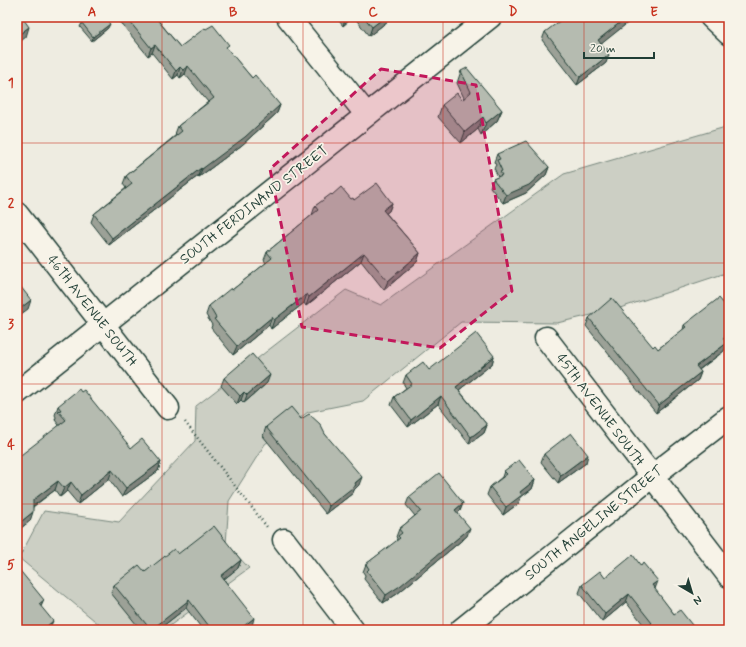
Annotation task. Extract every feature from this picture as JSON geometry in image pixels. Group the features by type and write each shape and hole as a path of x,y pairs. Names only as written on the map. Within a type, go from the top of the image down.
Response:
{"street":[{"path":"288,17 367,115"},
{"name":"SOUTH FERDINAND STREET","path":"17,393 490,17"},
{"path":"711,17 729,34"},
{"name":"46TH AVENUE SOUTH","path":"17,214 168,408"},
{"name":"45TH AVENUE SOUTH","path":"546,338 651,477 729,576"},
{"name":"SOUTH ANGELINE STREET","path":"461,630 651,477 729,417"},
{"path":"277,535 353,630"}],"path":[{"path":"185,422 277,535"}],"highlighted area":[{"path":"381,69 476,85 512,291 440,348 302,327 270,169"}],"shaded area":[{"path":"729,126 729,272 617,309 557,323 461,322 363,401 308,412 265,444 229,501 226,544 249,568 164,630 106,630 19,558 44,511 119,522 195,441 196,406 346,290 381,305 564,174"}],"building":[{"path":"17,17 22,17 29,27 17,36"},
{"path":"89,17 104,17 110,24 93,37 82,23"},
{"path":"126,17 155,17 180,47 205,28 206,29 213,25 229,45 226,47 252,78 255,75 280,105 245,137 202,169 201,168 112,238 94,214 132,184 126,176 182,131 178,126 214,98 188,66 183,70 180,67 176,71 155,45 151,48"},
{"path":"364,17 385,17 372,27"},
{"path":"565,17 627,17 598,40 609,55 580,77 545,32"},
{"path":"467,68 502,110 486,123 483,117 465,132 442,105 457,93 462,100 471,92 461,71"},
{"path":"526,141 549,167 529,185 506,195 493,179 502,175 500,172 502,171 497,160 500,159 497,154"},
{"path":"377,183 392,203 383,210 420,253 388,281 364,253 309,297 307,294 274,320 272,317 237,346 214,319 216,318 209,306 231,288 232,290 272,258 267,252 318,210 315,206 331,194 332,195 341,187 351,199 353,198 354,200"},
{"path":"17,282 31,300 17,311"},
{"path":"612,298 653,347 655,345 658,349 686,327 684,325 719,298 729,310 729,334 723,338 727,343 696,366 701,372 659,405 589,318"},
{"path":"476,333 494,356 456,387 487,425 471,437 441,396 411,420 394,397 412,384 406,375 423,362 429,370"},
{"path":"252,354 270,375 247,395 244,392 240,396 224,378"},
{"path":"79,389 81,392 84,390 131,448 142,439 161,462 126,488 112,470 81,495 71,482 64,488 58,481 33,500 33,512 17,525 17,458 66,420 58,411 61,410 58,406"},
{"path":"291,407 301,419 309,414 320,424 325,434 362,477 355,483 356,485 329,506 266,427"},
{"path":"571,433 588,455 561,475 544,454"},
{"path":"519,460 535,480 520,492 522,495 506,507 490,487 507,474 504,471"},
{"path":"439,473 463,503 455,510 470,528 400,586 386,595 367,571 369,569 366,564 400,538 398,536 402,533 399,529 421,511 409,497"},
{"path":"214,526 241,560 221,576 254,618 239,630 212,630 189,600 151,630 114,585 139,565 145,572 174,549 178,554"},
{"path":"633,555 641,566 643,563 658,581 652,585 674,614 680,610 696,630 648,630 646,628 652,623 629,594 605,614 582,585 600,571 605,578"},
{"path":"17,567 44,600 39,604 53,621 47,626 50,630 17,630"}]}
